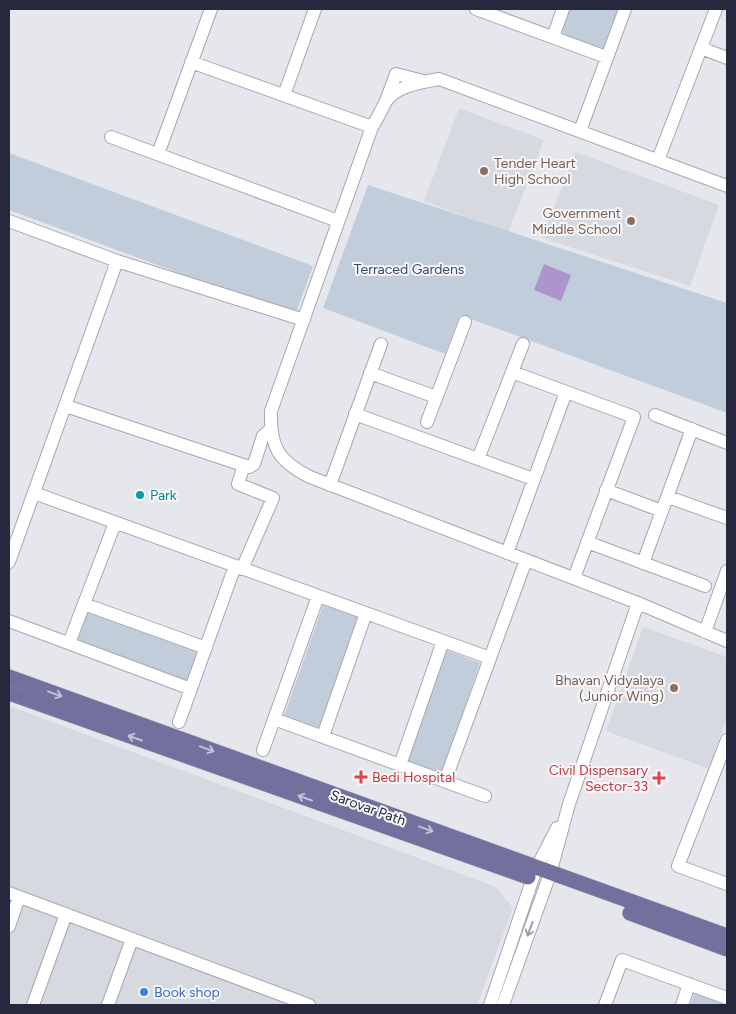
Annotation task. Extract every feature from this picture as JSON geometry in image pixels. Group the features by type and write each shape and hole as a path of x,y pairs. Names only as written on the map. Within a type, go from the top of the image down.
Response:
{"main road":[{"name":"Sarovar Path","path":"9,677 541,876 727,948"},
{"name":"Sarovar Path","path":"9,693 541,876 727,936"}],"street":[{"path":"158,154 212,9"},
{"path":"284,96 316,9"},
{"path":"476,9 606,57"},
{"path":"553,37 563,9"},
{"path":"580,131 625,9"},
{"path":"658,160 716,9"},
{"path":"701,48 727,58"},
{"path":"192,62 372,127"},
{"path":"727,186 439,79 410,85 386,101 372,127 365,152 338,221 271,411 270,429 277,452 290,467 330,485 638,603 727,641"},
{"path":"111,137 338,221"},
{"path":"9,221 117,261 304,320"},
{"path":"9,562 117,261"},
{"path":"427,422 465,322"},
{"path":"330,485 381,344"},
{"path":"478,459 523,344"},
{"path":"512,372 634,417 574,578"},
{"path":"370,373 436,398"},
{"path":"507,553 566,392"},
{"path":"66,406 249,467 254,464 263,436 270,429"},
{"path":"355,414 533,479"},
{"path":"655,415 727,443"},
{"path":"643,563 692,429"},
{"path":"180,722 206,648 239,567 273,498 238,484 244,465"},
{"path":"606,490 662,511"},
{"path":"34,493 490,658"},
{"path":"668,497 727,518"},
{"path":"70,644 115,523"},
{"path":"587,542 705,586"},
{"path":"445,781 526,560"},
{"path":"705,632 727,571"},
{"path":"262,750 318,596"},
{"path":"490,1005 569,804 638,603"},
{"path":"84,604 206,648"},
{"path":"322,736 366,613"},
{"path":"9,621 192,689"},
{"path":"400,765 443,641"},
{"path":"274,719 485,796"},
{"path":"727,740 678,866 727,884"},
{"path":"503,1005 541,876"},
{"path":"9,926 14,895 286,1001 309,1005"},
{"path":"32,1005 66,914"},
{"path":"108,1005 132,940"},
{"path":"606,1005 622,960 727,998"},
{"path":"682,1005 689,984"}],"shaded area":[{"name":"Tender Heart High School","path":"459,108 544,140 508,233 424,201"},
{"name":"Government Middle School","path":"576,152 719,205 690,286 542,238"},
{"path":"544,264 571,275 561,301 534,290"},
{"name":"Bhavan Vidyalaya (Junior Wing)","path":"643,627 727,657 727,718 709,769 606,731"},
{"path":"9,706 496,887 513,908 477,1005 9,1005"}],"green space":[{"path":"570,9 618,9 603,49 561,33"},
{"path":"9,153 313,266 295,316 9,210"},
{"name":"Terraced Gardens","path":"368,185 727,303 727,413 460,315 445,354 323,308"},
{"path":"323,605 358,617 319,728 284,716"},
{"path":"88,609 199,650 187,683 76,642"},
{"path":"446,650 480,663 442,773 407,761"},
{"path":"695,992 723,1003 722,1005 690,1005"}],"place":[{"name":"Tender Heart High School","path":"484,171"},
{"name":"Government Middle School","path":"631,221"},
{"name":"Park","path":"140,495"},
{"name":"Bhavan Vidyalaya (Junior Wing)","path":"674,688"},
{"name":"Bedi Hospital","path":"361,777"},
{"name":"Civil Dispensary Sector-33","path":"659,778"},
{"name":"Book shop","path":"144,992"}]}
